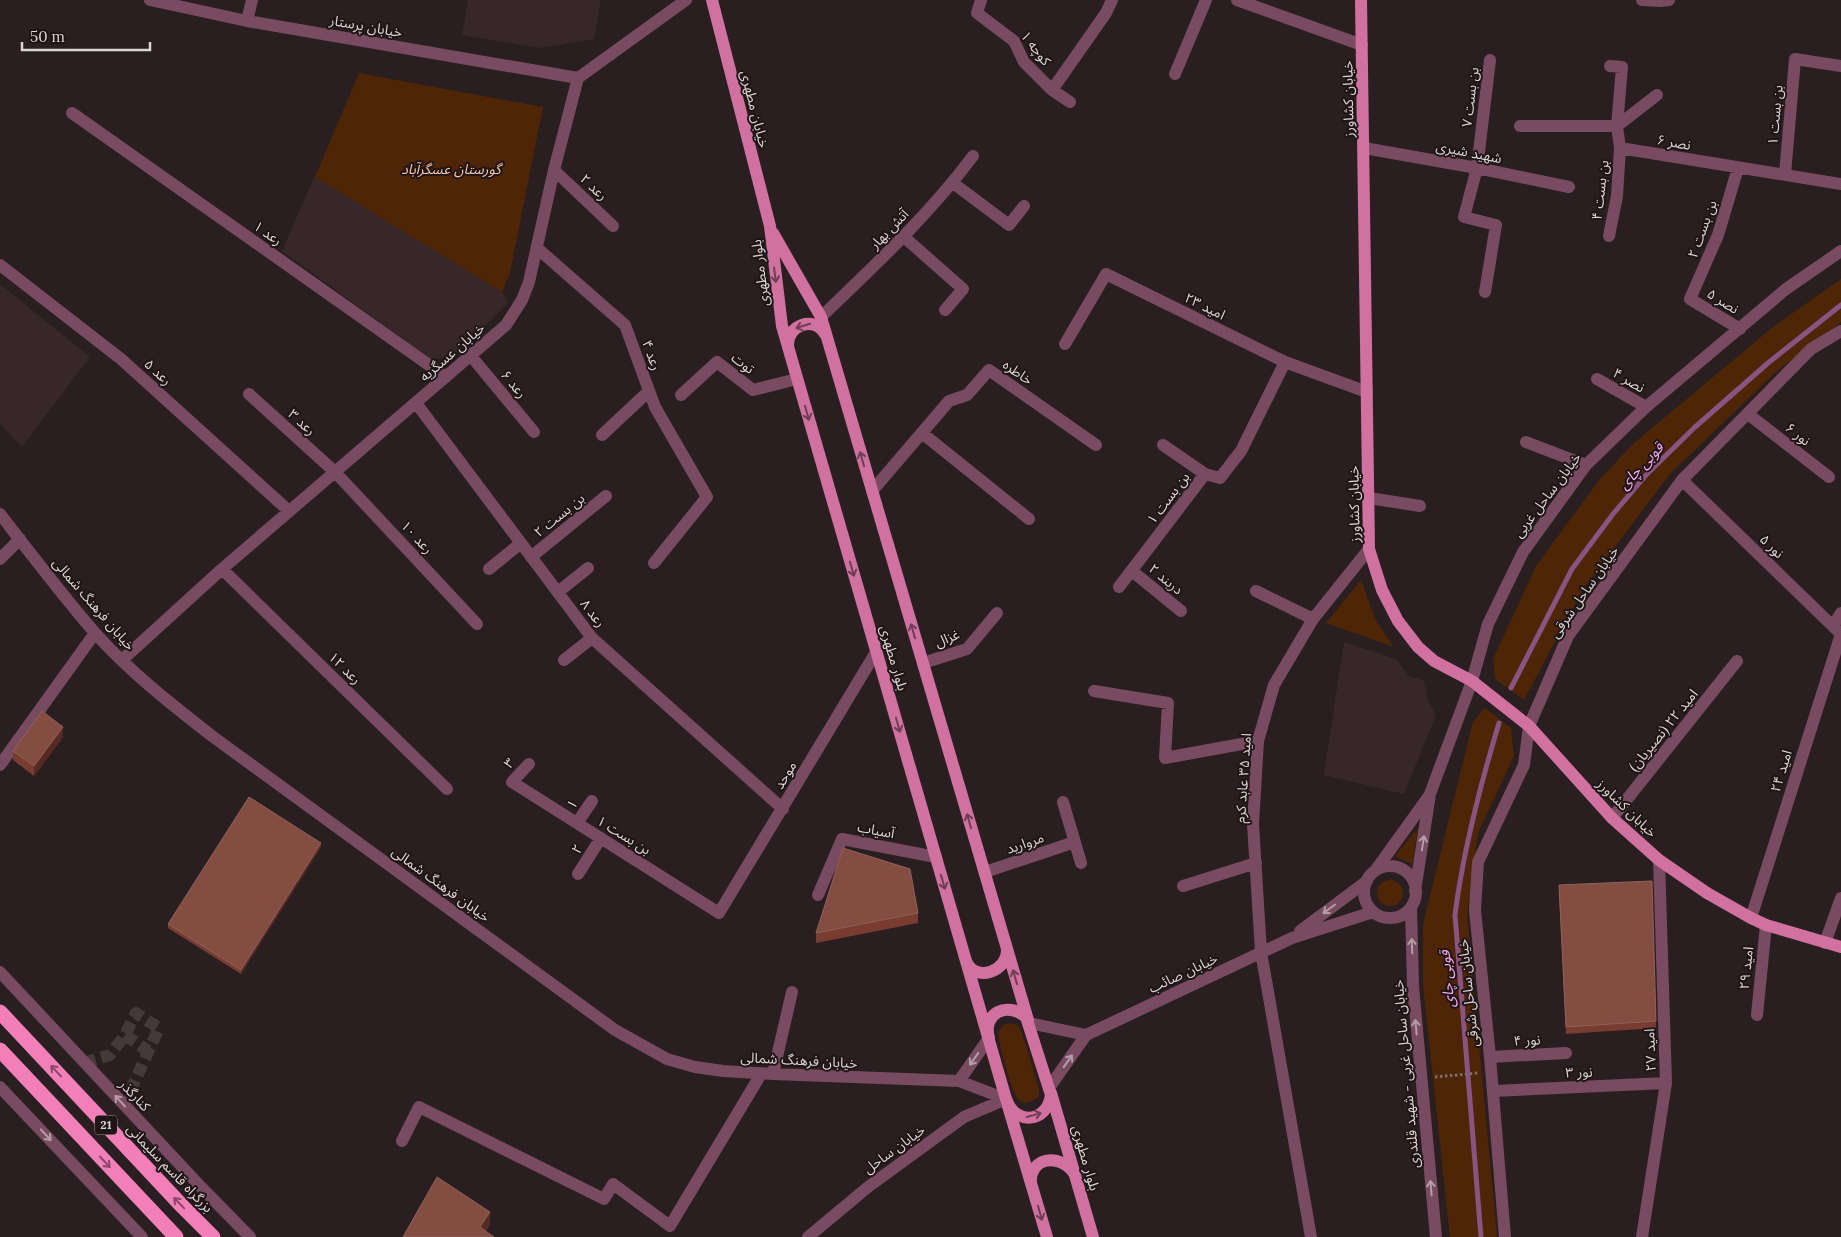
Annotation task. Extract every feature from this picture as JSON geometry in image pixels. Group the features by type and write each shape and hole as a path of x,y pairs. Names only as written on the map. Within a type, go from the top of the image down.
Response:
{"highway":[{"name":"بزرگراه قاسم سلیمانی","path":"0,1012 213,1237"},
{"name":"21","path":"0,1050 176,1237"}],"main road":[{"name":"خیابان مطهری","path":"712,0 770,226"},
{"name":"خیابان کشاورز","path":"1361,0 1369,549 1382,590 1398,621 1418,647 1434,661 1472,680 1529,726 1612,818 1659,860 1707,893 1751,918 1766,925 1841,948"},
{"name":"بلوار مطهری","path":"770,226 821,317 1093,1237"},
{"name":"بلوار مطهری","path":"770,226 782,326 788,350 1006,1099"},
{"path":"788,350 788,336 793,330 806,324 820,327 827,338"},
{"path":"966,958 968,965 974,970 988,973 996,971 1006,960 1008,953 1006,946"},
{"path":"989,1038 988,1022 998,1012 1013,1009 1026,1017 1029,1023"},
{"path":"1006,1099 1014,1113 1020,1116 1035,1117 1041,1114 1050,1102 1049,1088"},
{"path":"1006,1099 1047,1237"},
{"path":"1032,1186 1033,1172 1044,1162 1058,1160 1065,1163 1074,1173"}],"street":[{"name":"خیابان پرستار","path":"150,0 247,21 578,78"},
{"path":"247,21 252,0"},
{"path":"578,78 686,0"},
{"name":"کوچه ۱","path":"982,0 977,13 1014,41 1024,62 1052,90 1070,102"},
{"path":"1052,90 1106,13 1112,0"},
{"path":"1175,74 1206,0"},
{"path":"1236,0 1362,45"},
{"path":"1642,0 1661,2 1669,0"},
{"name":"بن بست ۱","path":"1784,174 1795,59 1841,66"},
{"name":"بن بست ۷","path":"1486,292 1496,225 1464,217 1477,168 1490,60"},
{"path":"1610,66 1622,67 1617,126 1620,148"},
{"name":"خیابان عسگریه","path":"122,660 222,569 500,331 515,312 529,282 554,170 578,78"},
{"path":"1520,126 1617,126 1657,96"},
{"name":"رعد ۱","path":"72,114 446,377"},
{"name":"شهید شیری","path":"1364,148 1477,168 1568,187"},
{"name":"نصر ۶","path":"1620,148 1841,184"},
{"name":"بن بست ۴","path":"1609,236 1617,196 1620,148"},
{"name":"آتش بهار","path":"821,317 904,237 952,183 973,156"},
{"name":"بن بست ۲","path":"1690,299 1718,235 1738,168"},
{"name":"رعد ۲","path":"554,170 613,226"},
{"path":"952,183 1009,225 1024,206"},
{"path":"904,237 963,289 945,310"},
{"name":"رعد ۴","path":"537,248 625,325 655,407 707,498 654,563"},
{"name":"خیابان ساحل غربی","path":"1415,891 1430,794 1472,680 1488,624 1523,552 1586,465 1646,408 1786,289 1841,251"},
{"name":"رعد ۵","path":"0,264 121,359 289,511"},
{"name":"امید ۲۳","path":"1065,344 1106,274 1285,362 1367,392"},
{"name":"نصر ۵","path":"1690,299 1740,330"},
{"name":"خیابان ساحل شرقی","path":"1505,1237 1492,1072 1475,910 1478,862 1524,765 1529,726 1568,636 1682,480 1811,349 1841,332"},
{"name":"رعد ۶","path":"471,356 534,432"},
{"name":"توت","path":"681,395 717,362 754,390 797,379"},
{"name":"بن بست ۱","path":"1119,587 1205,474 1220,478 1241,451 1285,362"},
{"name":"خاطره","path":"872,491 948,401 967,395 989,370 1096,445"},
{"name":"نصر ۴","path":"1597,379 1646,408"},
{"path":"602,435 649,391"},
{"name":"رعد ۳","path":"249,394 336,472"},
{"name":"رعد ۸","path":"416,403 592,638 783,809"},
{"name":"نور ۶","path":"1748,414 1829,477"},
{"path":"922,433 1030,519"},
{"path":"1526,442 1586,465"},
{"path":"1163,445 1205,474"},
{"name":"رعد ۱۰","path":"336,472 477,624"},
{"name":"نور ۵","path":"1682,480 1838,631"},
{"name":"بن بست ۲","path":"531,557 606,496"},
{"path":"1369,498 1420,506"},
{"name":"خیابان فرهنگ شمالی","path":"0,514 95,633 165,699 212,736 615,1030 667,1059 695,1067 767,1074 959,1081 1006,1099"},
{"path":"0,559 20,539"},
{"path":"489,569 521,543"},
{"name":"امید ۳۵ عابد کرم","path":"1311,1237 1261,952 1253,824 1258,741 1274,685 1313,619 1369,549"},
{"path":"558,592 588,568"},
{"name":"رعد ۱۲","path":"222,569 447,789"},
{"name":"دربند ۲","path":"1132,571 1181,611"},
{"path":"1256,591 1313,619"},
{"name":"غزال","path":"923,663 967,649 997,613"},
{"path":"1838,631 1841,613"},
{"name":"امید ۲۴","path":"1751,918 1838,631"},
{"path":"0,765 95,633"},
{"path":"564,660 592,638"},
{"name":"موحد","path":"719,913 876,652"},
{"name":"امید ۲۲ (نصیریان)","path":"1612,818 1737,661"},
{"path":"1094,691 1168,703 1165,758 1258,741"},
{"name":"۳","path":"512,782 529,764"},
{"name":"بن بست ۱","path":"512,782 719,913"},
{"name":"خیابان ساحل غربی","path":"1375,871 1430,794"},
{"name":"۱","path":"577,823 592,801"},
{"path":"1063,802 1082,863"},
{"name":"۲","path":"578,874 600,838"},
{"name":"آسیاب","path":"818,895 842,839 936,856"},
{"name":"مروارید","path":"984,872 1075,842"},
{"name":"امید ۲۷","path":"1642,1237 1666,1083 1659,860"},
{"path":"1183,886 1256,864"},
{"path":"1382,867 1398,868 1410,877 1415,891 1414,900 1411,907 1404,913 1397,917 1389,918 1373,912 1366,901 1364,887 1375,871 1382,867"},
{"name":"خیابان صائب","path":"1292,938 1367,881"},
{"path":"1825,943 1841,898"},
{"name":"خیابان ساحل غربی - شهید قلندری","path":"1411,907 1413,986 1436,1237"},
{"name":"خیابان صائب","path":"1049,1088 1086,1035 1292,938 1373,912"},
{"name":"امید ۲۹","path":"1757,1014 1766,925"},
{"name":"کنارگذر","path":"0,972 250,1237"},
{"path":"402,1141 419,1106 604,1199 613,1184 670,1226 767,1074 792,992"},
{"path":"1029,1023 1086,1035"},
{"path":"959,1081 989,1038"},
{"name":"نور ۴","path":"1490,1057 1566,1053"},
{"name":"نور ۳","path":"1493,1091 1666,1083"},
{"path":"0,1087 142,1237"},
{"name":"خیابان ساحل","path":"808,1237 868,1186 964,1117 1006,1099"}],"path":[{"path":"1421,1078 1492,1072"}],"shaded area":[{"path":"468,0 601,0 594,39 541,48 462,35"},
{"path":"315,175 502,292 508,303 453,358 431,359 282,251"},
{"path":"0,284 90,357 22,447 0,424"},
{"path":"1344,642 1396,659 1409,676 1424,681 1428,700 1436,715 1404,794 1324,775"}],"green space":[{"name":"گورستان عسگرآباد","path":"359,73 543,107 510,273 502,292 315,177"},
{"path":"1841,279 1841,322 1778,370 1670,474 1583,589 1524,700 1495,679 1493,659 1536,566 1600,479 1634,443 1773,327"},
{"path":"1361,580 1376,621 1394,647 1326,623"},
{"path":"1485,708 1511,728 1514,756 1478,833 1467,915 1497,1237 1450,1237 1423,985 1423,924 1473,722"},
{"path":"1418,828 1412,864 1395,856"},
{"path":"1390,880 1399,884 1403,893 1399,902 1390,906 1381,902 1377,893 1381,884"},
{"path":"1005,1024 1017,1025 1023,1035 1039,1090 1039,1096 1034,1100 1023,1102 1015,1094 1003,1058 998,1034"}],"building":[{"path":"42,711 63,727 34,766 13,751"},
{"path":"249,797 321,843 241,970 168,924"},
{"path":"843,848 910,869 918,913 816,933"},
{"path":"1652,881 1656,1021 1566,1027 1559,885"},
{"path":"437,1177 490,1212 480,1227 494,1237 403,1237"}],"waterway":[{"name":"قوبی چای","path":"1511,688 1572,569 1613,514 1647,474 1694,428 1768,363 1841,305"},
{"name":"قوبی چای","path":"1481,1237 1455,915 1473,819 1499,723"}],"tunnel":[{"path":"84,1063 110,1055 125,1035 136,1013 159,1028 124,1105"},
{"path":"125,1035 148,1051"}]}
